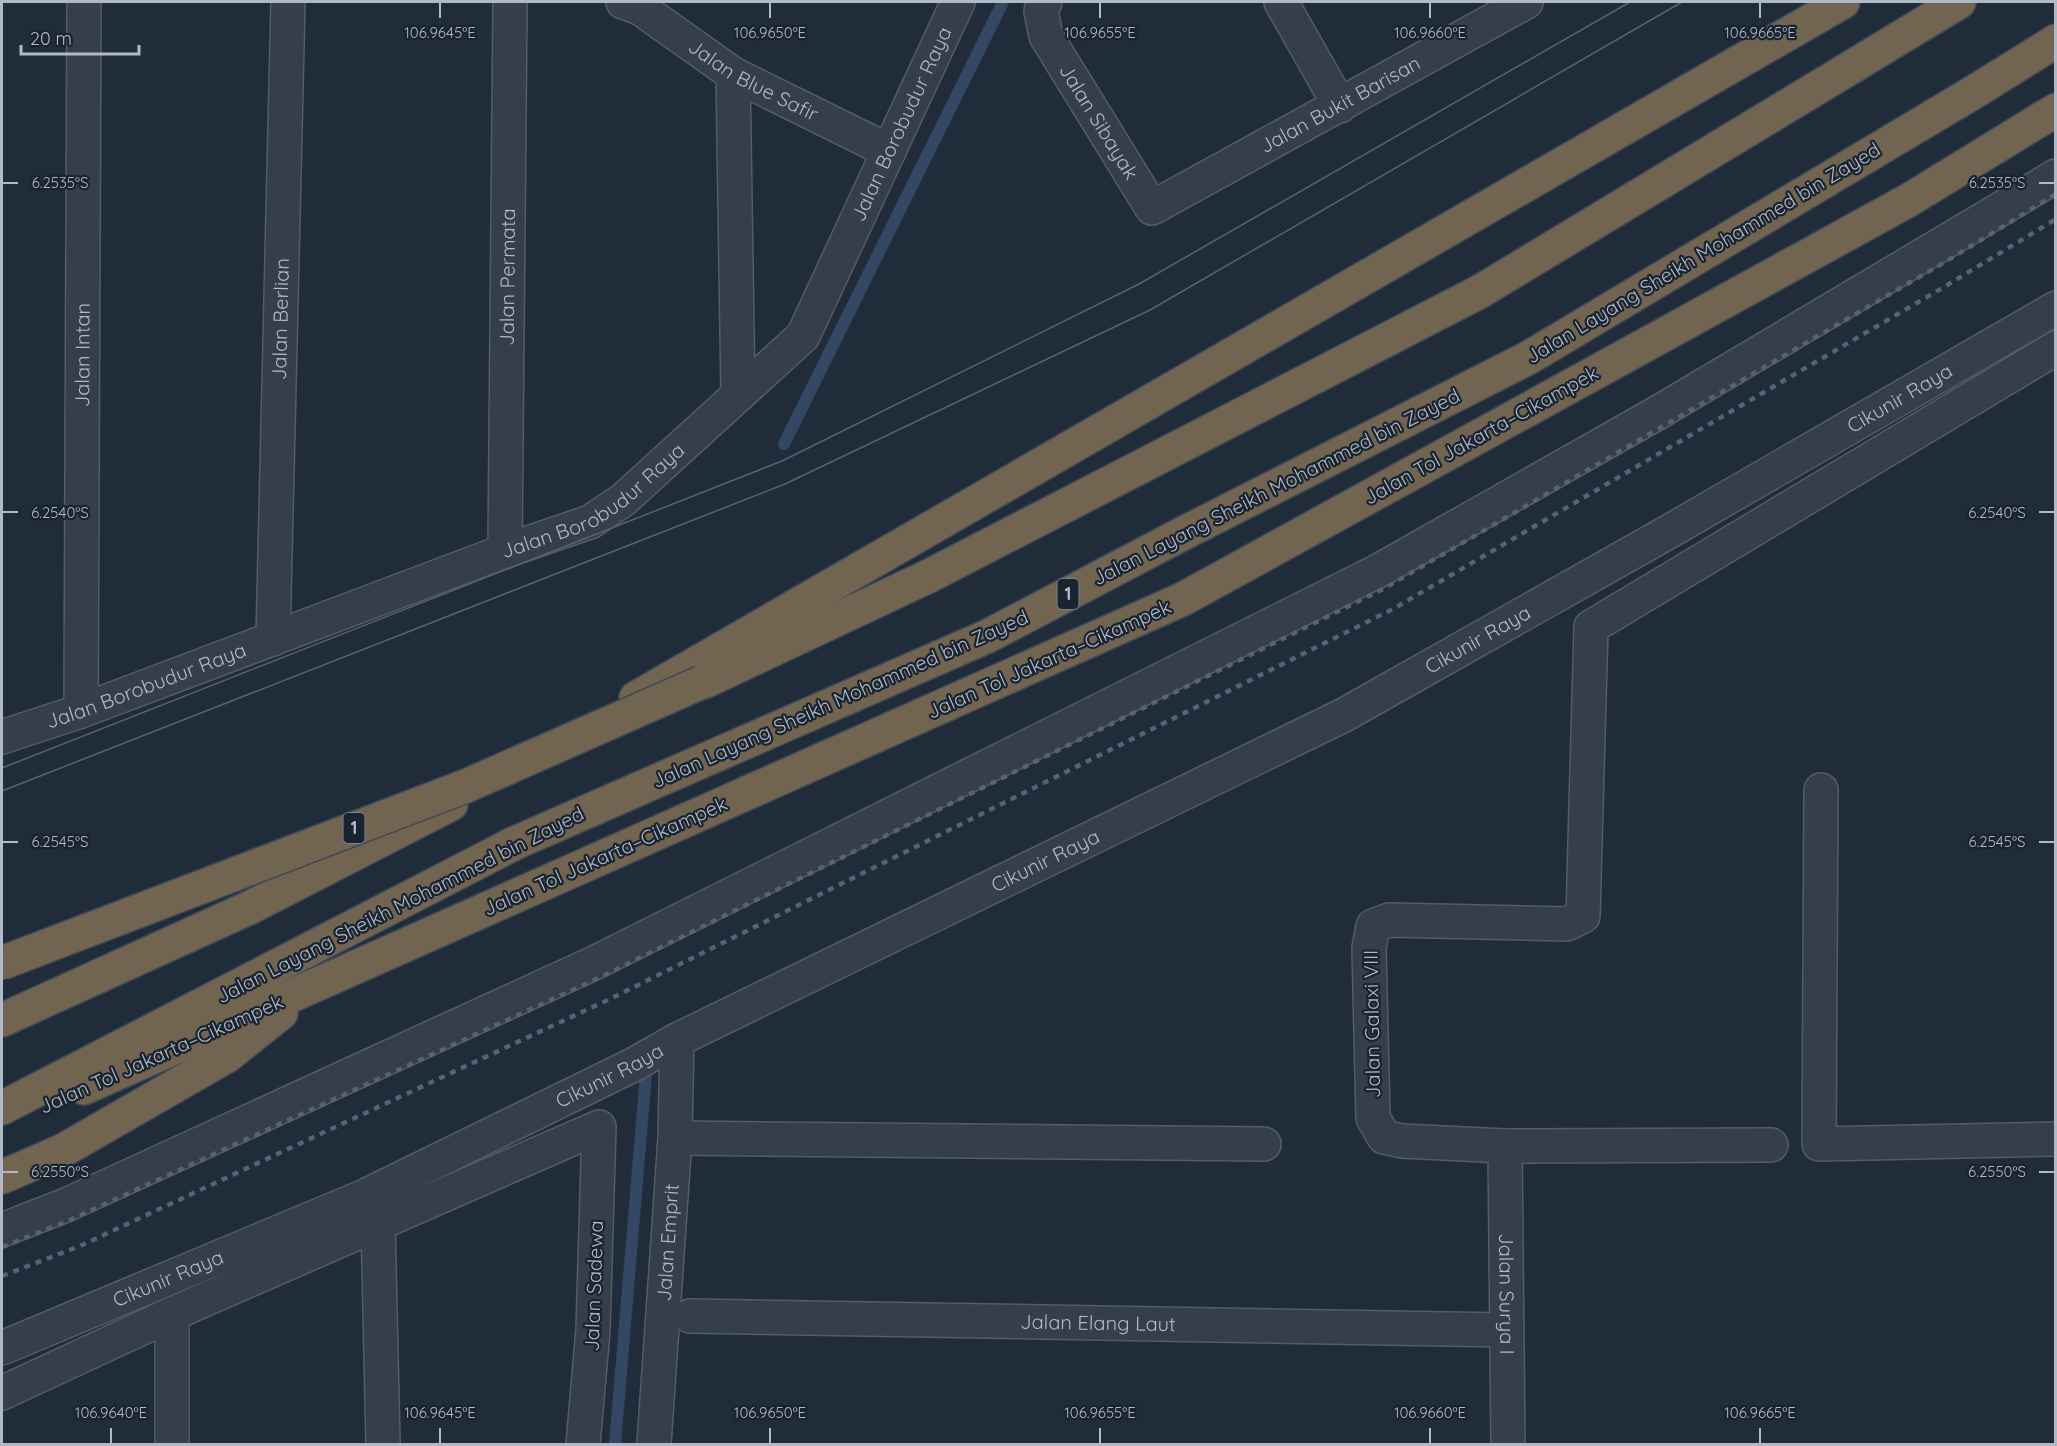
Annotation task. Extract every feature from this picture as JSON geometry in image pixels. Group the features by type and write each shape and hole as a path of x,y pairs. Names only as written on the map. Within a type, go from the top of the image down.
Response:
{"highway":[{"name":"1","path":"2,1020 251,907 461,799 1843,2"},
{"name":"1","path":"2,963 466,786 702,682 929,576 1481,291 1959,2"},
{"name":"Jalan Layang Sheikh Mohammed bin Zayed","path":"48,1083 515,843 988,636 1180,535 1528,358 1974,92 2055,41"},
{"name":"Jalan Tol Jakarta–Cikampek","path":"2,1125 1183,599 1909,200 2055,110"},
{"path":"2,1178 62,1151 227,1056 315,985"},
{"path":"2,1102 48,1083"},
{"path":"2,1108 48,1083"}],"street":[{"name":"Jalan Intan","path":"81,711 84,2"},
{"name":"Jalan Berlian","path":"273,639 288,2"},
{"name":"Jalan Permata","path":"505,551 510,2"},
{"name":"Jalan Blue Safir","path":"623,2 640,8 733,74 889,151"},
{"name":"Jalan Borobudur Raya","path":"2,737 81,711 505,551 590,522 622,500 803,336 958,2"},
{"name":"Jalan Sibayak","path":"1045,2 1041,11 1046,36 1152,208"},
{"path":"1281,2 1340,106"},
{"name":"Jalan Bukit Barisan","path":"1152,208 1526,2"},
{"path":"733,74 738,394"},
{"path":"2,1230 66,1205 591,964 1380,570 1659,412 2055,176"},
{"name":"Cikunir Raya","path":"2,1348 365,1196 633,1065 677,1040 1344,715 1653,541 2055,308"},
{"name":"Jalan Galaxi VIII","path":"1505,1146 1402,1141 1384,1137 1373,1118 1370,948 1373,926 1389,920 1567,924 1582,916 1591,627 2055,348"},
{"path":"1821,790 1820,1144 2055,1139"},
{"name":"Jalan Emprit","path":"654,1444 675,1138 677,1040"},
{"name":"Jalan Sadewa","path":"378,1222 599,1127 594,1330 583,1444"},
{"path":"675,1138 1264,1144"},
{"path":"1505,1146 1771,1145"},
{"name":"Jalan Surya I","path":"1505,1146 1508,1444"},
{"path":"2,1394 172,1314 378,1222 383,1444"},
{"path":"172,1314 172,1444"},
{"name":"Jalan Elang Laut","path":"690,1316 1507,1330"}],"waterway":[{"path":"784,444 1003,2"},
{"path":"615,1444 646,1073"}],"tram line":[{"path":"2,768 782,461 1139,284 1630,2"},
{"path":"2,791 785,484 1150,310 1682,2"}],"railway":[{"path":"2,1247 68,1221 601,977 1385,588 1945,262 2056,194"},
{"path":"2,1276 80,1246 612,998 1393,609 1944,287 2056,219"}]}
